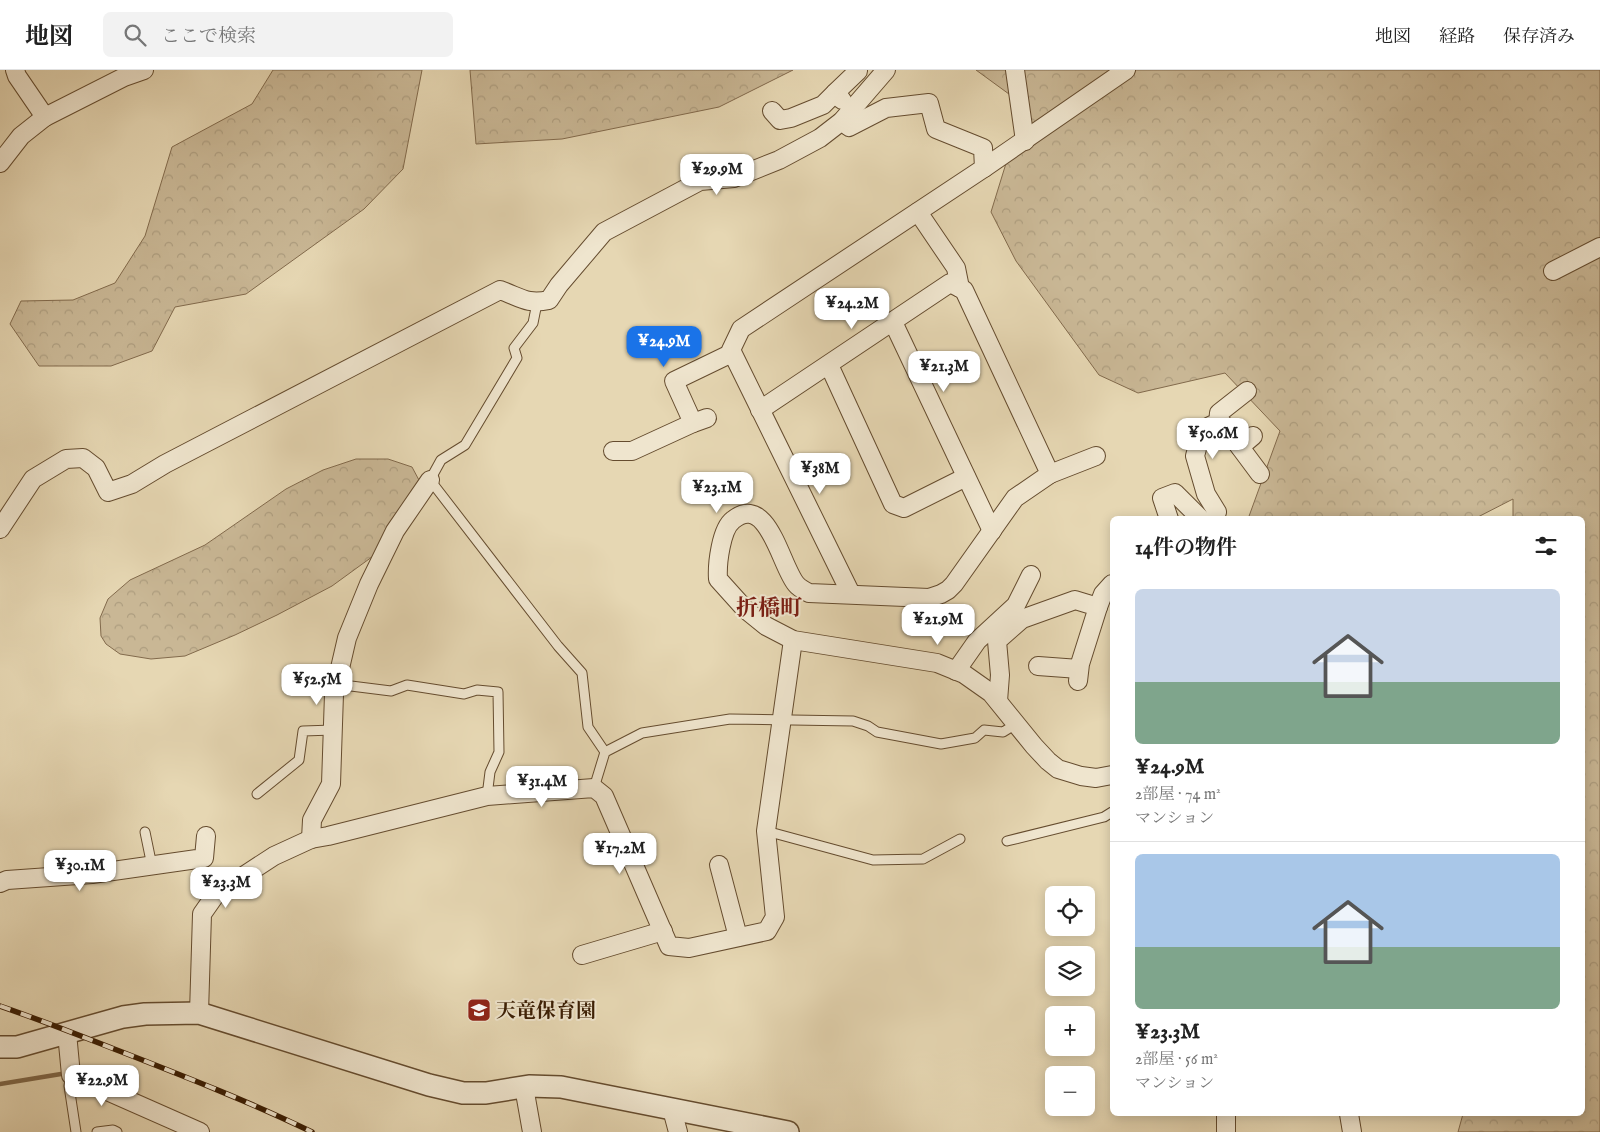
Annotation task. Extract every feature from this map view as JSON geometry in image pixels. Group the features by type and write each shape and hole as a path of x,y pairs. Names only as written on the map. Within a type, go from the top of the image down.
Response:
{"street":[{"path":"15,70 45,117"},
{"path":"0,162 22,136 45,117 124,77 144,70"},
{"path":"0,529 33,479 66,459 83,458 96,468 108,492 132,484 174,460 500,290 526,301 538,303 550,300 559,286 604,232 700,181 734,178 779,160 820,138 847,115 886,70"},
{"path":"1015,70 1025,141"},
{"path":"851,594 732,353 731,350 741,329 1025,141 1126,70"},
{"path":"772,111 780,120 823,105 858,71"},
{"path":"835,93 847,115 849,127 886,108 929,103 936,130 983,148 984,168"},
{"path":"918,212 956,268 960,288"},
{"path":"1553,271 1600,247"},
{"path":"760,410 950,283 964,290 1050,474"},
{"path":"893,322 992,531"},
{"path":"613,451 632,451 700,421 674,381 732,353"},
{"path":"829,365 894,504 904,508 966,477"},
{"path":"1218,424 1218,413 1247,391"},
{"path":"1215,516 1217,512 1206,494 1195,456 1202,430 1222,423 1260,474"},
{"path":"1240,447 1253,436"},
{"path":"1096,456 1050,474 1015,498 948,590 929,598 809,593 796,585 765,522 755,515 742,514 731,521 725,531 718,566 718,579 745,609 766,626 792,640 937,663 964,674 991,693 1048,761 1058,769 1081,776 1096,778 1110,775"},
{"path":"311,839 312,820 331,784 335,684 347,638 369,584 395,530 430,480"},
{"path":"1168,516 1162,498 1174,493 1198,516"},
{"path":"956,671 978,641 1016,605 1031,575"},
{"path":"1038,666 1078,675 1103,594 1110,586"},
{"path":"998,701 1000,675 997,641 1002,636 1022,619 1075,600 1098,608"},
{"path":"199,1013 202,914 216,894 274,856 311,839 487,796 594,788 604,796 669,946 689,948 767,931 775,917 766,830 792,640"},
{"path":"0,883 7,880 92,874 204,858 206,836"},
{"path":"719,865 738,937"},
{"path":"582,955 663,931"},
{"path":"0,1047 17,1047 123,1017 145,1014 199,1013 463,1093 486,1093 524,1087 561,1087 788,1132"},
{"path":"67,1033 71,1075 181,1128 200,1132"},
{"path":"524,1087 532,1132"},
{"path":"675,1110 674,1117 678,1132"},
{"path":"1226,1116 1226,1132"},
{"path":"1348,1116 1352,1132"}],"lane":[{"path":"538,303 533,323 514,348 517,358 465,445 441,460 430,480 558,646 582,673 588,727 605,752"},
{"path":"335,684 391,691 407,685 464,694 477,690 498,692 499,752 490,772 487,796"},
{"path":"594,788 605,752 642,733 730,718 853,721 868,726 877,732 941,744 975,738 984,730 1002,732 1016,724"},
{"path":"257,794 299,760 303,731 334,730"},
{"path":"1007,841 1110,813"},
{"path":"766,830 873,860 923,859 960,839"},
{"path":"145,832 152,866"},
{"path":"71,1075 69,1086 76,1132"},
{"path":"97,1132 113,1130 117,1132"}],"green space":[{"path":"273,70 422,70 403,169 364,209 246,294 175,307 152,351 111,366 39,366 10,324 21,301 73,300 115,283 145,236 172,147 252,104"},
{"path":"470,70 793,70 719,107 562,139 476,144"},
{"path":"976,70 1600,70 1600,1132 1458,1132 1462,1116 1585,1116 1585,516 1513,516 1513,499 1480,516 1249,516 1280,431 1225,373 1138,393 1099,375 1016,261 991,212 1024,105"},
{"path":"356,459 388,459 412,467 420,482 376,554 332,586 235,635 185,656 151,659 120,654 106,644 101,636 100,618 108,599 130,580 205,545 286,489 323,470"}],"waterway":[{"path":"0,1084 61,1074"}],"railway":[{"path":"0,1006 194,1080 312,1132"}],"place":[{"name":"天竜保育園","path":"479,1010"}],"district":[{"name":"折橋町","path":"769,607"}]}
